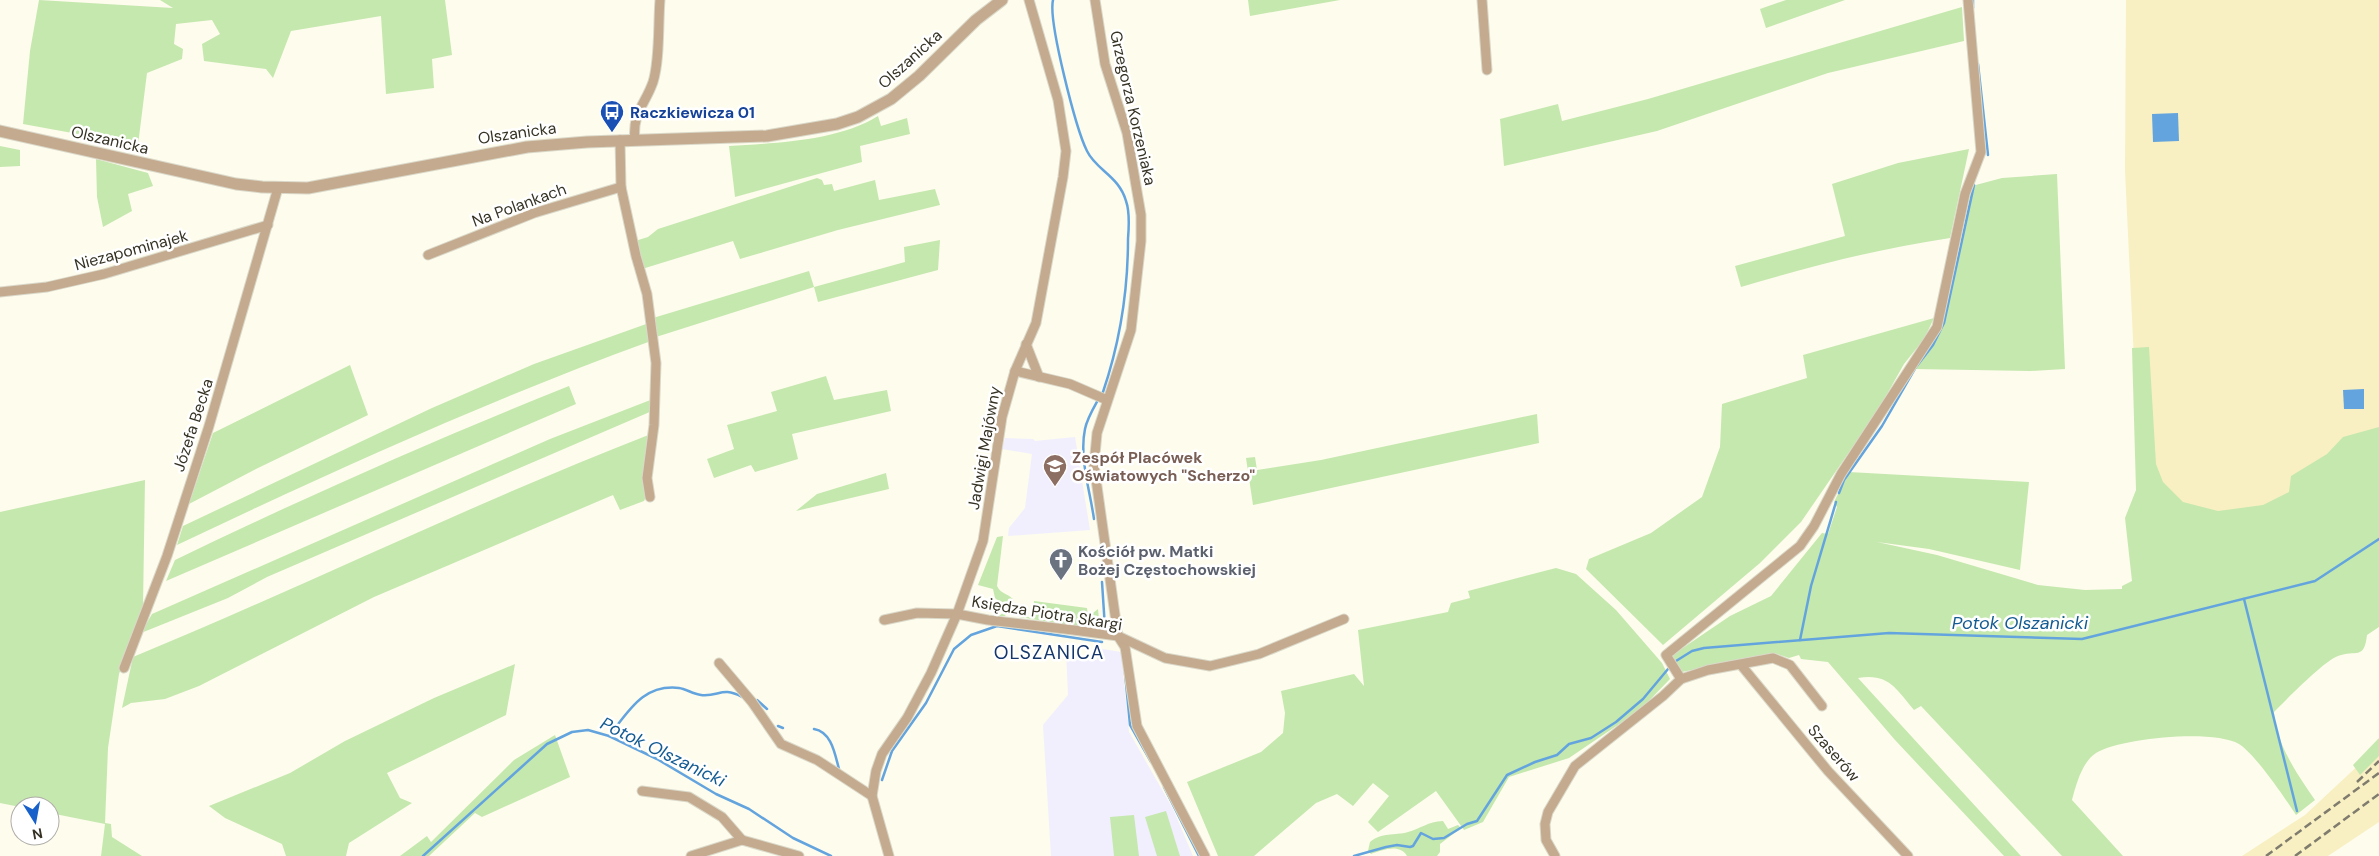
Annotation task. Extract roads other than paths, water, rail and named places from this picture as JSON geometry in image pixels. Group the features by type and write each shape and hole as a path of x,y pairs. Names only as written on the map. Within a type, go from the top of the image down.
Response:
{"street":[{"path":"635,140 634,128 637,112 653,81 660,0"},
{"name":"Olszanicka","path":"0,131 211,179 278,188 326,186 528,147 620,140 774,136 814,130 858,118 877,108 905,88 976,20 1002,0"},
{"name":"Jadwigi Majówny","path":"889,856 872,796 882,754 918,698 957,614 983,541 1002,417 1015,371 1036,323 1063,177 1066,151 1058,100 1029,0"},
{"name":"Grzegorza Korzeniaka","path":"1096,0 1105,64 1127,133 1141,215 1140,246 1131,330 1097,432 1094,465 1118,636 1125,647 1137,726 1205,856"},
{"path":"1482,0 1487,70"},
{"path":"1555,856 1546,840 1548,812 1575,766 1663,696 1681,679 1666,655 1800,546 1814,526 1841,474 1937,327 1965,194 1981,152 1968,0"},
{"path":"620,140 621,187 636,256 648,294 656,363 654,425 647,478 650,497"},
{"name":"Na Polankach","path":"428,255 534,213 621,187"},
{"name":"Józefa Becka","path":"124,668 166,556 209,426 278,188"},
{"name":"Niezapominajek","path":"0,292 47,286 104,274 268,225"},
{"path":"1026,344 1039,376"},
{"path":"1015,371 1070,384 1107,400"},
{"name":"Księdza Piotra Skargi","path":"884,620 917,613 957,614 1118,636 1166,658 1210,666 1259,654 1344,619"},
{"name":"Szaserów","path":"1681,679 1708,670 1773,658 1790,665 1822,706"},
{"path":"720,663 752,702 781,744 818,760 872,796"},
{"name":"Szaserów","path":"1741,665 1828,772 1908,856"},
{"path":"642,791 689,797 722,817 742,840"},
{"path":"691,856 742,840 799,856"}],"water":[{"path":"2178,113 2179,141 2153,142 2152,114"},
{"path":"2364,389 2364,409 2344,409 2343,390"}],"waterway":[{"path":"1053,0 1059,51 1082,139 1091,158 1113,179 1123,192 1128,210 1128,258 1125,297 1114,354 1103,392"},
{"path":"1973,0 1973,8"},
{"path":"1978,64 1988,155"},
{"path":"1839,493 1844,480 1882,426 1916,367 1933,345 1944,323 1974,185"},
{"path":"1094,519 1083,451 1087,422 1098,400"},
{"path":"1800,640 1811,586 1836,502"},
{"name":"Potok Olszanicki","path":"1676,661 1692,651 1704,648 1889,633 2082,639 2315,581 2379,539"},
{"path":"1102,582 1105,628"},
{"path":"2244,599 2297,811"},
{"path":"882,780 892,751 926,703 954,649 971,635 997,626 1102,642"},
{"name":"Potok Olszanicki","path":"1354,856 1397,845 1413,846 1421,833 1433,839 1444,838 1467,824 1477,821 1507,775 1535,762 1557,755 1569,744 1591,738 1616,722 1643,699 1668,669"},
{"path":"1125,673 1130,725 1151,762"},
{"path":"609,736 638,701 656,690 679,688 701,695 730,692 742,697"},
{"path":"757,700 767,709"},
{"path":"778,726 783,728"},
{"path":"814,729 820,731 829,739 839,769"},
{"name":"Potok Olszanicki","path":"423,856 547,744 572,732 588,730 609,736 657,759 716,794 749,809 793,838 831,856"},
{"path":"1164,787 1199,856"}],"railway":[{"path":"2357,782 2379,761"},
{"path":"2266,856 2379,773"},
{"path":"2295,856 2379,794"}],"place":[{"name":"Raczkiewicza 01","path":"612,133"},
{"name":"Zespół Placówek Oświatowych \"Scherzo\"","path":"1055,487"},
{"name":"Kościół pw. Matki Bożej Częstochowskiej","path":"1061,581"}],"district":[{"name":"OLSZANICA","path":"1049,652"}]}
